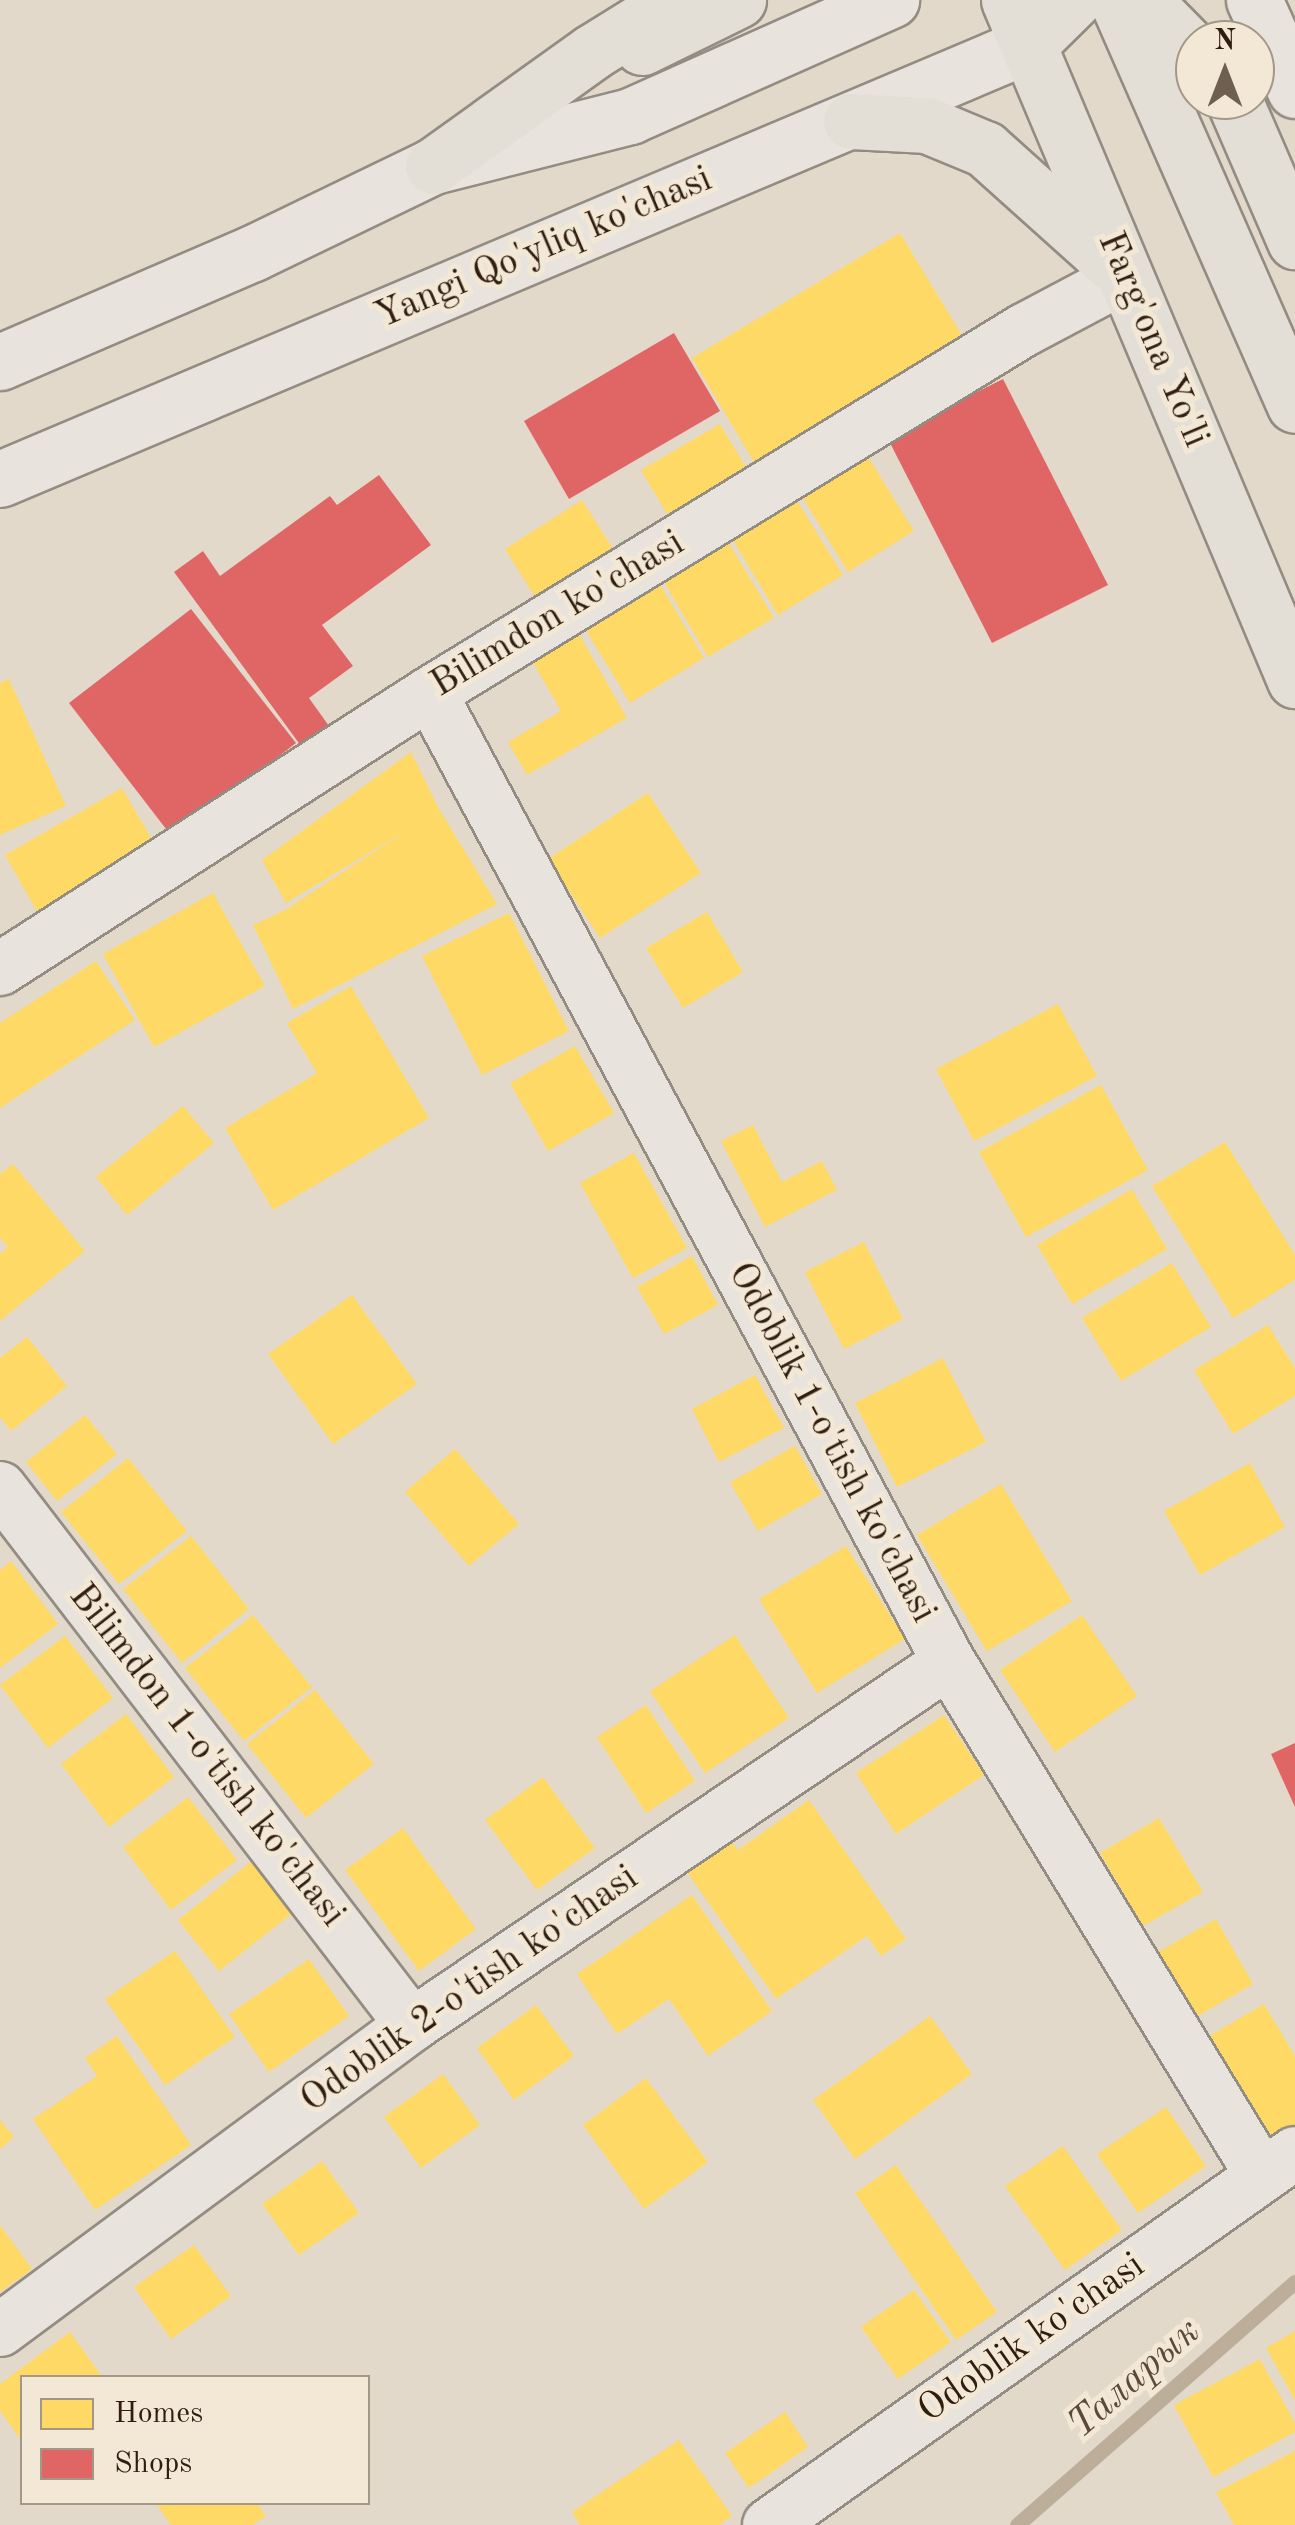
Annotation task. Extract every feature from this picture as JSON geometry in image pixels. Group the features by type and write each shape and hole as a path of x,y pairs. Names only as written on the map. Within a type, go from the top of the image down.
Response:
{"main road":[{"path":"0,362 253,252 433,166 592,52 676,0"},
{"path":"532,97 738,0"},
{"path":"433,166 630,116 891,0"},
{"name":"Yangi Qo'yliq ko'chasi","path":"0,479 851,121 1019,22 1074,0"},
{"path":"1116,0 1295,405"},
{"path":"1143,0 1175,33"},
{"path":"1254,0 1295,90"},
{"name":"Farg'ona Yo'li","path":"1019,22 1295,680"},
{"path":"1243,120 1295,241"},
{"path":"851,121 927,125 986,148 1126,276"}],"street":[{"name":"Bilimdon ko'chasi","path":"0,969 430,693 1024,330 1126,276"},
{"name":"Odoblik 1-o'tish ko'chasi","path":"430,693 949,1662 1278,2164"},
{"name":"Bilimdon 1-o'tish ko'chasi","path":"0,1488 412,2024"},
{"name":"Odoblik 2-o'tish ko'chasi","path":"0,2330 412,2024 949,1662"},
{"name":"Odoblik ko'chasi","path":"768,2525 1278,2164"}],"building: Homes":[{"path":"900,233 969,347 760,472 692,358"},
{"path":"720,424 753,479 674,526 641,470"},
{"path":"867,455 914,531 848,572 801,495"},
{"path":"796,499 843,575 778,615 731,537"},
{"path":"582,500 619,558 542,608 505,549"},
{"path":"727,540 774,618 708,657 662,579"},
{"path":"658,581 704,658 630,703 584,627"},
{"path":"578,632 627,718 527,775 508,742 561,711 531,659"},
{"path":"9,679 66,806 0,835 0,683"},
{"path":"411,752 439,809 497,904 293,1009 253,925 285,910 409,829 286,903 262,860"},
{"path":"122,788 161,855 43,922 5,855"},
{"path":"648,793 701,873 600,938 548,859"},
{"path":"213,893 265,986 154,1047 103,954"},
{"path":"707,912 743,972 683,1008 646,948"},
{"path":"509,913 569,1031 482,1075 422,956"},
{"path":"96,961 135,1020 0,1108 0,1023"},
{"path":"351,986 429,1118 273,1210 225,1128 317,1073 287,1023"},
{"path":"1058,1004 1097,1076 974,1141 936,1069"},
{"path":"575,1046 614,1113 548,1151 510,1083"},
{"path":"1101,1085 1148,1170 1026,1237 979,1152"},
{"path":"183,1106 214,1143 127,1215 96,1177"},
{"path":"753,1125 782,1182 822,1161 837,1190 765,1227 721,1141"},
{"path":"1225,1142 1295,1255 1295,1280 1233,1318 1152,1186"},
{"path":"634,1153 687,1248 633,1278 580,1183"},
{"path":"13,1164 85,1251 0,1321 0,1254 8,1247 0,1238 0,1174"},
{"path":"1132,1189 1167,1249 1072,1304 1037,1245"},
{"path":"864,1242 903,1319 844,1349 805,1272"},
{"path":"692,1256 718,1305 664,1334 637,1287"},
{"path":"1172,1263 1211,1327 1121,1381 1082,1318"},
{"path":"352,1295 417,1384 333,1444 268,1354"},
{"path":"1268,1325 1295,1368 1295,1396 1233,1434 1194,1370"},
{"path":"27,1337 67,1386 11,1431 0,1417 0,1358"},
{"path":"943,1358 986,1442 897,1487 855,1403"},
{"path":"755,1375 784,1428 719,1462 692,1409"},
{"path":"85,1415 117,1454 57,1501 26,1462"},
{"path":"795,1446 822,1494 758,1531 730,1482"},
{"path":"455,1449 519,1524 469,1566 405,1492"},
{"path":"128,1458 187,1531 119,1584 61,1512"},
{"path":"1250,1463 1285,1527 1200,1575 1164,1511"},
{"path":"1001,1484 1072,1601 987,1651 917,1535"},
{"path":"191,1536 249,1609 182,1663 123,1589"},
{"path":"846,1546 905,1639 817,1693 759,1599"},
{"path":"11,1561 58,1624 0,1668 0,1570"},
{"path":"253,1615 312,1687 244,1741 185,1668"},
{"path":"1082,1615 1137,1696 1055,1752 1000,1670"},
{"path":"735,1635 789,1718 705,1773 650,1691"},
{"path":"65,1636 113,1698 48,1748 0,1685"},
{"path":"315,1690 374,1764 306,1818 247,1744"},
{"path":"646,1705 695,1781 646,1813 597,1737"},
{"path":"126,1714 174,1777 109,1827 61,1764"},
{"path":"944,1715 984,1775 896,1834 856,1773"},
{"path":"543,1777 595,1848 537,1890 485,1820"},
{"path":"188,1797 237,1860 171,1910 123,1847"},
{"path":"809,1800 906,1939 881,1956 867,1936 776,1999 682,1865 727,1835 738,1850"},
{"path":"1159,1818 1203,1892 1143,1926 1100,1853"},
{"path":"403,1828 476,1929 419,1971 345,1870"},
{"path":"258,1856 299,1908 219,1971 178,1920"},
{"path":"692,1895 772,2011 708,2056 669,1999 617,2034 577,1974"},
{"path":"1216,1919 1253,1984 1196,2017 1158,1952"},
{"path":"175,1951 235,2037 165,2085 105,1999"},
{"path":"309,1959 349,2016 269,2072 229,2014"},
{"path":"1264,2004 1295,2056 1295,2126 1268,2142 1206,2038"},
{"path":"536,2005 574,2056 514,2100 477,2048"},
{"path":"930,2016 972,2074 855,2159 813,2100"},
{"path":"117,2036 191,2145 95,2210 33,2119 97,2076 85,2058"},
{"path":"443,2074 480,2125 421,2168 384,2117"},
{"path":"646,2078 708,2162 644,2209 583,2125"},
{"path":"1166,2107 1206,2166 1138,2213 1097,2154"},
{"path":"0,2120 14,2137 0,2149"},
{"path":"1063,2146 1122,2230 1065,2270 1005,2186"},
{"path":"322,2161 359,2213 299,2255 262,2204"},
{"path":"896,2165 997,2312 956,2340 855,2193"},
{"path":"0,2225 32,2269 0,2292"},
{"path":"194,2245 231,2296 171,2339 134,2287"},
{"path":"914,2290 951,2342 898,2379 861,2327"},
{"path":"1295,2331 1295,2400 1266,2348"},
{"path":"70,2332 101,2375 20,2375 20,2438 0,2411 0,2384"},
{"path":"1260,2359 1295,2423 1295,2432 1213,2477 1174,2405"},
{"path":"785,2412 808,2447 749,2488 725,2453"},
{"path":"679,2440 732,2516 719,2525 580,2525 572,2512"},
{"path":"1295,2451 1295,2525 1234,2525 1216,2492"},
{"path":"157,2505 258,2505 266,2516 253,2525 171,2525"}],"building: Shops":[{"path":"674,333 720,411 569,499 524,421"},
{"path":"1003,379 1108,585 992,643 887,437"},
{"path":"379,475 431,545 322,625 353,666 309,698 329,726 301,746 174,572 203,551 220,576 330,496 337,505"},
{"path":"191,609 296,743 173,838 69,703"},
{"path":"1295,1743 1295,1807 1271,1754"}],"waterway":[{"name":"Таларык","path":"1017,2525 1295,2282"}]}
